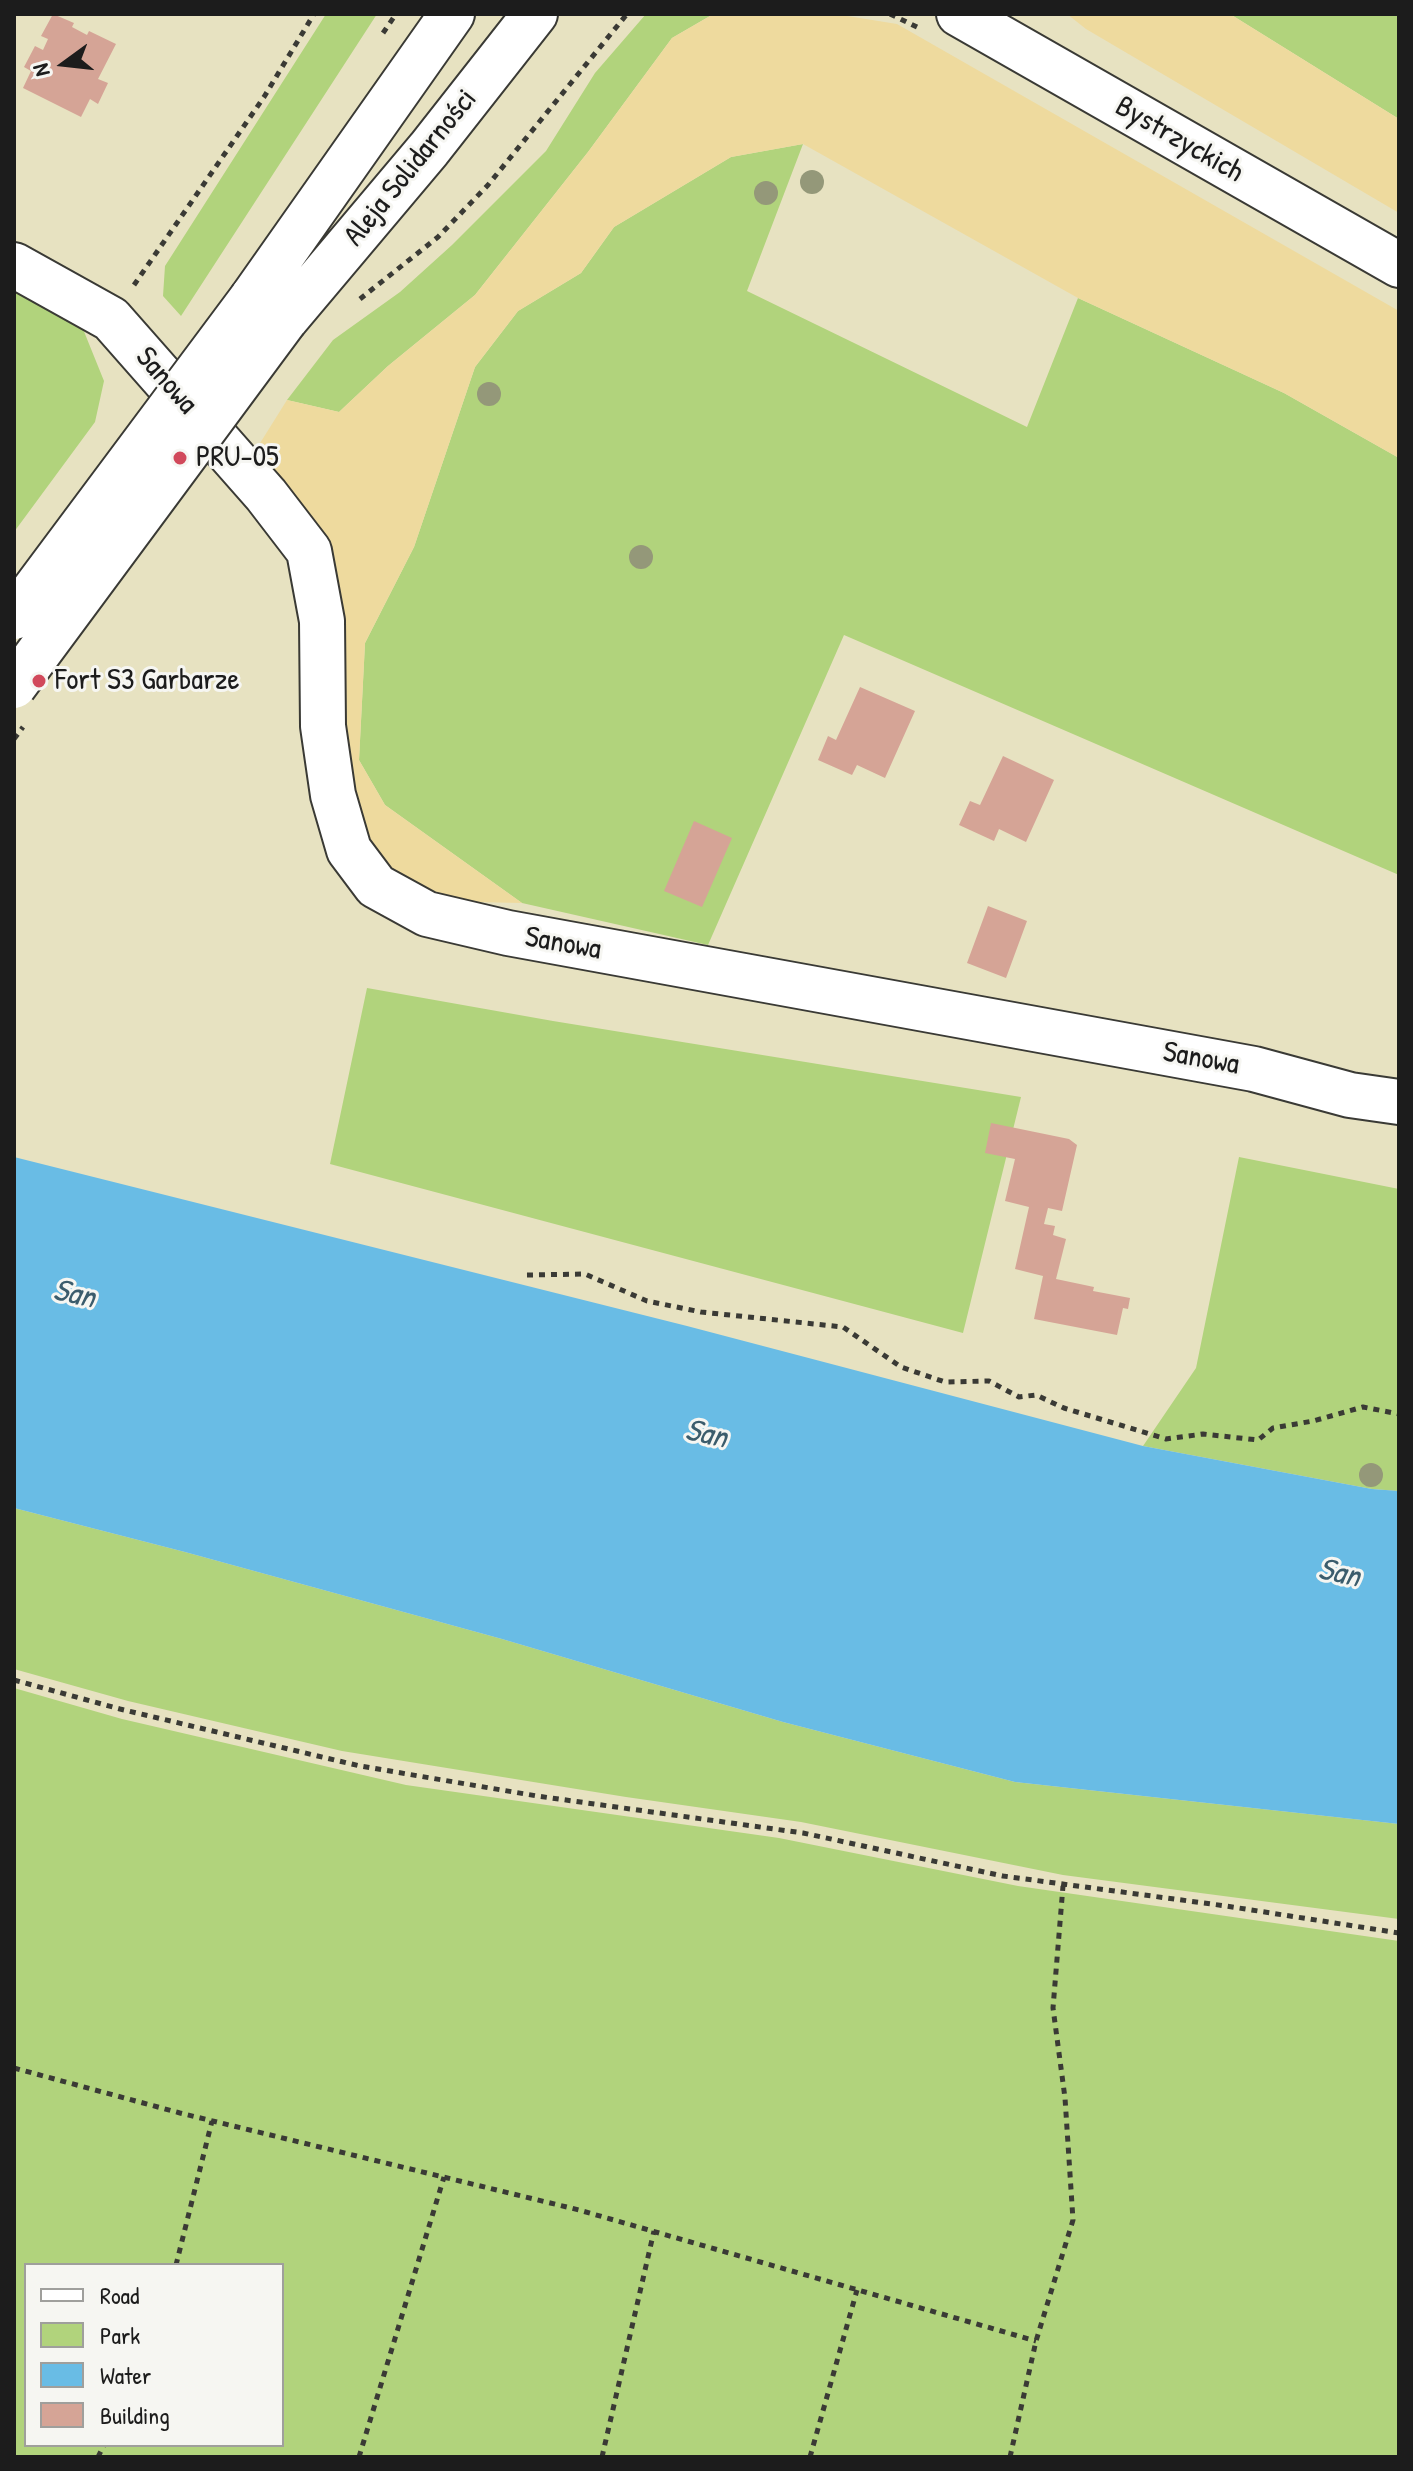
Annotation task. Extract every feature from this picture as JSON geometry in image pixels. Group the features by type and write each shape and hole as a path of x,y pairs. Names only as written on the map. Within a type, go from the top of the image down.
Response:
{"main road":[{"name":"Aleja Solidarności","path":"269,309 452,14"},
{"name":"Aleja Solidarności","path":"269,309 429,149 535,14"},
{"name":"Bystrzyckich","path":"959,14 1399,265"},
{"name":"Sanowa","path":"14,265 111,319 266,495 309,551 322,621 323,726 333,795 349,850 376,886 427,914 508,933 1254,1069 1350,1095 1399,1102"},
{"path":"14,617 269,309"},
{"path":"14,686 269,309"}],"path":[{"path":"111,319 264,97 314,14"},
{"path":"358,301 438,237 488,185 627,14"},
{"path":"527,1275 585,1274 647,1301 701,1312 843,1327 901,1367 945,1382 989,1381 1019,1397 1036,1395 1064,1408 1166,1439 1203,1434 1258,1440 1273,1428 1363,1407 1399,1414"},
{"path":"14,1680 120,1709 360,1766 537,1796 803,1833 1063,1886 1226,1906 1399,1933"},
{"path":"1010,2457 1036,2341 1073,2220 1065,2098 1053,2008 1063,1886"},
{"path":"14,2068 212,2121 579,2210 1036,2341"},
{"path":"176,2263 212,2121"},
{"path":"359,2457 444,2177"},
{"path":"602,2457 654,2231"},
{"path":"810,2457 857,2290"}],"green space":[{"path":"326,14 377,14 181,316 163,296 165,266"},
{"path":"646,14 745,14 710,16 672,38 588,152 475,295 388,366 339,412 287,400 333,340 400,292 546,151 595,73"},
{"path":"1230,14 1399,14 1399,119"},
{"path":"803,144 747,291 1027,427 1078,298 1284,393 1399,458 1399,875 844,635 708,945 522,903 385,805 359,760 365,643 414,547 475,367 518,311 581,273 614,227 731,157"},
{"path":"14,288 83,329 104,381 95,422 14,532"},
{"path":"367,988 1021,1097 963,1333 330,1164"},
{"path":"1239,1157 1399,1189 1399,1491 1372,1489 1143,1446 1196,1368"},
{"path":"14,1508 502,1639 783,1722 1015,1782 1399,1824 1399,1919 1063,1875 801,1822 342,1751 128,1701 14,1669"},
{"path":"14,1688 122,1719 406,1785 779,1838 1018,1886 1399,1941 1399,2457 18,2457 14,2454"}],"sand":[{"path":"835,14 897,24 1399,311 1399,458 1284,393 1078,298 803,144 731,157 614,227 581,273 518,311 475,367 414,547 365,643 359,760 385,805 522,903 430,901 382,867 356,835 335,626 252,456 287,400 339,412 388,366 475,295 588,152 672,38 710,16"},
{"path":"1067,14 1230,14 1399,119 1399,213 1086,29"}],"water":[{"name":"San","path":"14,1157 687,1326 1143,1446 1372,1489 1399,1491 1399,1824 1015,1782 783,1722 502,1639 14,1508"}],"building":[{"path":"53,14 74,23 72,27 87,35 89,31 116,44 98,79 108,83 98,104 90,99 81,117 23,88 31,71 24,67 35,46 43,50 48,39 41,36"},
{"path":"860,687 915,711 885,778 857,765 852,775 818,760 828,736 836,740"},
{"path":"1003,756 1054,780 1026,842 999,829 994,841 959,825 970,801 980,805"},
{"path":"694,821 732,838 702,907 664,891"},
{"path":"988,906 1027,921 1006,978 967,963"},
{"path":"991,1123 1069,1139 1077,1145 1062,1211 1048,1208 1044,1224 1055,1226 1053,1235 1066,1239 1056,1279 1094,1287 1093,1291 1130,1298 1128,1309 1123,1308 1117,1335 1034,1319 1043,1276 1015,1269 1029,1207 1005,1201 1015,1159 985,1153"}],"place":[{"name":"PRU-05","path":"180,458"},
{"name":"Fort S3 Garbarze","path":"39,681"}]}
